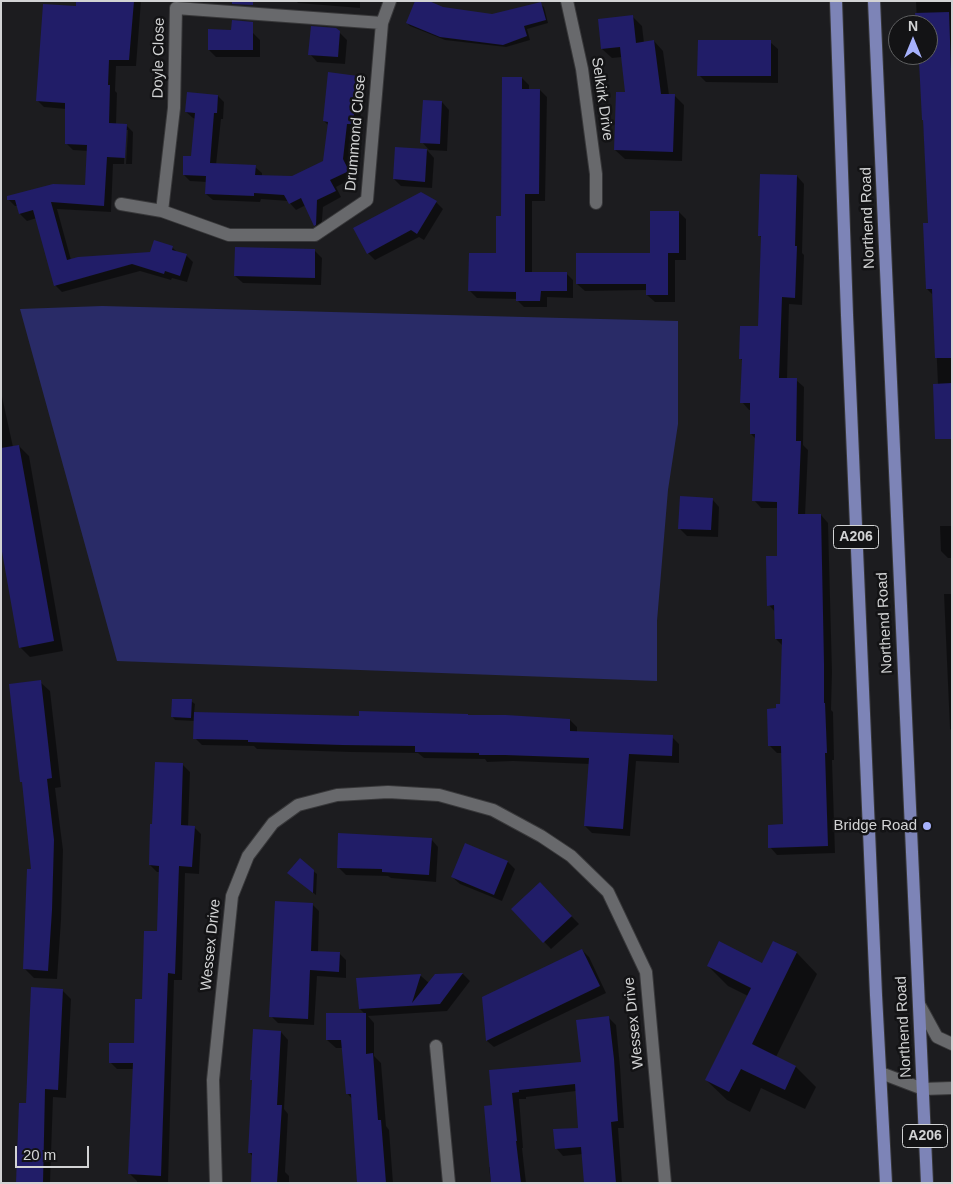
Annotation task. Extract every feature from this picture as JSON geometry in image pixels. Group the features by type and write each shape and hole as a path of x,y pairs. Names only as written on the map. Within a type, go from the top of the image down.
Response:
{"main road":[{"name":"Northend Road","path":"836,1 847,324 886,1183"},
{"name":"Northend Road","path":"874,1 927,1183"}],"street":[{"name":"Drummond Close","path":"121,204 162,211 229,235 315,235 367,200 382,23 390,1"},
{"name":"Selkirk Drive","path":"571,2 596,174 596,203"},
{"name":"Doyle Close","path":"162,211 174,108 176,5 382,23"},
{"name":"Wessex Drive","path":"216,1183 213,1080 232,896 248,856 273,823 298,805 337,795 388,792 439,795 493,810 541,836 571,856 608,892 646,972 665,1183"},
{"path":"920,1004 937,1037 952,1044"},
{"path":"436,1046 449,1183"},
{"path":"881,1073 923,1090 952,1088"}],"shaded area":[{"path":"102,306 678,321 678,424 668,490 657,621 657,681 117,661 20,309"}],"building":[{"path":"76,1 134,1 129,60 109,60 109,123 127,124 125,158 107,157 104,206 51,202 67,260 78,257 150,252 154,240 173,246 172,250 187,254 180,276 165,271 164,274 132,264 54,286 33,210 19,214 15,200 7,200 7,196 53,184 85,185 87,145 65,144 65,103 36,101 43,4 76,6"},
{"path":"232,1 253,1 253,5 232,4"},
{"path":"415,1 429,1 443,7 492,14 541,2 546,20 524,26 527,36 503,45 440,37 406,23"},
{"path":"949,12 952,97 952,358 935,358 932,289 926,289 923,223 928,223 919,65 938,65 938,15 915,15 915,13"},
{"path":"633,15 636,43 654,40 661,94 675,94 673,152 614,150 616,92 625,92 620,47 601,49 598,19"},
{"path":"232,20 253,22 253,50 208,50 208,29 231,30"},
{"path":"311,26 336,28 340,31 338,57 308,55"},
{"path":"698,40 771,40 771,76 697,76"},
{"path":"328,72 358,76 353,124 347,124 343,159 349,171 330,180 336,191 317,200 316,225 314,226 301,198 289,204 284,195 254,193 254,196 205,194 206,176 183,175 183,156 191,156 195,113 185,112 187,92 218,95 217,113 214,113 210,163 256,165 255,175 292,176 323,161 328,122 323,121"},
{"path":"502,77 522,77 522,89 540,89 539,194 525,194 525,272 567,272 567,291 541,291 540,301 516,301 516,292 468,291 469,253 496,253 496,216 501,216"},
{"path":"423,100 442,101 440,144 420,143"},
{"path":"395,147 427,149 425,182 393,179"},
{"path":"760,174 797,175 795,298 782,297 779,378 797,378 796,441 801,441 798,514 821,514 828,846 768,848 768,825 783,824 781,746 768,746 767,709 776,708 776,704 780,704 782,639 775,639 774,605 767,606 766,556 777,556 777,502 752,501 755,434 750,434 750,403 740,403 742,359 739,359 740,326 758,326 761,236 758,236"},
{"path":"421,192 437,201 417,234 411,230 367,254 353,228"},
{"path":"650,211 679,211 679,253 668,253 668,295 646,295 646,284 576,284 576,253 650,253"},
{"path":"235,247 315,249 315,278 234,276"},
{"path":"952,383 952,439 935,439 933,384"},
{"path":"19,445 54,641 19,648 1,546 1,448"},
{"path":"680,496 713,498 711,530 678,529"},
{"path":"41,680 52,778 47,779 54,840 48,971 23,969 27,869 31,869 9,684"},
{"path":"172,699 192,699 191,718 171,717"},
{"path":"359,711 506,715 570,719 570,731 673,735 672,756 629,754 623,829 584,826 589,758 415,752 415,746 193,739 194,712 359,716"},
{"path":"155,762 183,763 181,825 195,826 192,867 179,866 175,974 168,973 161,1176 128,1174 133,1063 109,1063 109,1043 134,1043 135,999 142,999 144,931 157,931 159,866 149,865"},
{"path":"338,833 432,838 429,875 382,872 382,869 337,868"},
{"path":"465,843 508,861 494,895 451,877"},
{"path":"300,858 314,870 313,893 287,873"},
{"path":"540,882 572,916 543,943 511,909"},
{"path":"275,901 313,903 311,951 340,952 339,972 310,970 308,1019 269,1017"},
{"path":"719,941 762,963 773,941 797,952 752,1044 796,1066 785,1090 741,1069 729,1092 705,1080 751,988 707,966"},
{"path":"582,949 600,986 486,1041 482,997"},
{"path":"463,973 440,1004 359,1009 356,978 421,974 412,1003 435,974"},
{"path":"31,987 63,989 58,1090 45,1089 43,1183 16,1183 19,1103 26,1103"},
{"path":"326,1013 366,1013 366,1054 373,1053 378,1120 381,1120 386,1183 357,1183 351,1094 346,1094 341,1040 326,1040"},
{"path":"609,1016 618,1121 611,1122 616,1183 584,1183 581,1147 555,1149 553,1129 578,1128 575,1084 519,1090 519,1092 512,1093 521,1183 491,1183 484,1106 492,1105 489,1070 581,1062 576,1020"},
{"path":"253,1029 281,1031 277,1105 282,1105 277,1183 251,1183 252,1153 248,1153"}],"place":[{"name":"Bridge Road","path":"927,826"}]}
